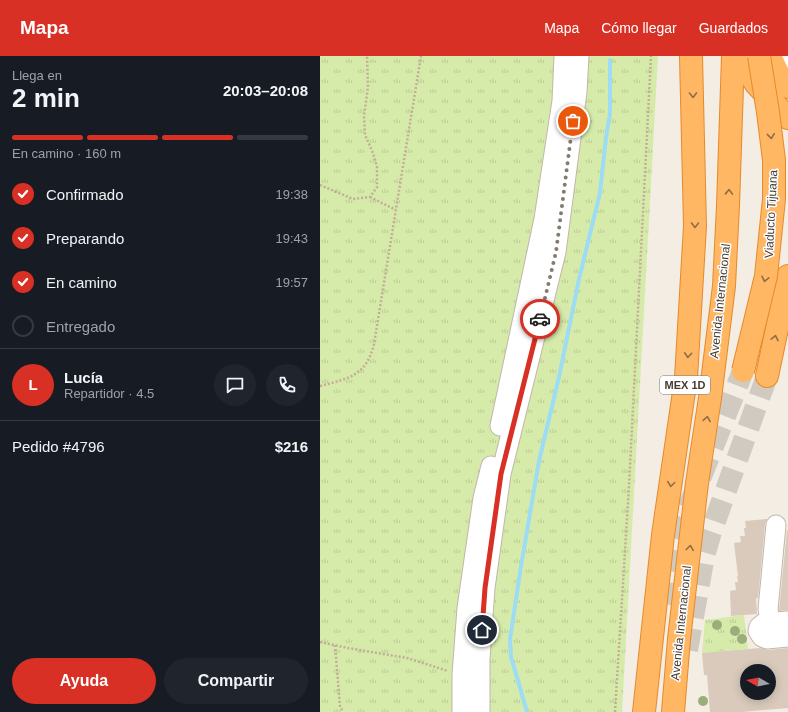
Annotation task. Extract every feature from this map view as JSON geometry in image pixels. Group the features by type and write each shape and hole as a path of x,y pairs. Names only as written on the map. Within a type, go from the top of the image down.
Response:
{"highway":[{"name":"MEX 1D","path":"644,712 663,535 685,386 687,362 695,226 692,56"},
{"name":"Avenida Internacional","path":"672,712 697,483 710,398 724,286 733,56"},
{"path":"738,56 756,84 788,118"},
{"name":"Viaducto Tijuana","path":"743,371 766,276 774,199 774,160 759,56"},
{"path":"770,56 778,73 787,86"},
{"path":"787,56 788,62"},
{"path":"767,376 788,276"}],"street":[{"path":"462,712 462,675 467,608 483,498 504,412 544,219 562,101 564,56"},
{"path":"480,712 485,588 501,474 556,252 577,92 580,56"},
{"path":"787,56 787,86"},
{"path":"776,525 768,609 779,622"},
{"path":"779,622 764,623 759,626 758,631 762,637 767,639 788,637"},
{"path":"462,675 481,674"}],"path":[{"path":"367,56 368,87 364,116 365,135 377,167 377,187 370,197"},
{"path":"320,386 344,379 363,369 371,357 421,56"},
{"path":"615,712 629,486 652,56"},
{"path":"320,185 353,199 370,197 391,209 396,210"},
{"path":"320,642 407,658 462,675"},
{"path":"335,645 340,706 343,712"}],"green space":[{"path":"320,56 658,56 622,712 320,712"},
{"path":"744,615 748,649 702,653 705,620"}],"building":[{"path":"767,519 765,524 758,598 756,598 757,614 731,616 730,591 736,590 735,582 738,582 734,543 741,542 740,536 745,536 745,521"},
{"path":"787,530 788,610 779,611"},
{"path":"760,648 768,650 788,648 788,708 742,712 710,712 707,675 704,675 702,653"}],"waterway":[{"path":"527,712 511,657 510,639 539,461 559,377 579,279 600,193 610,114 610,60"}],"tunnel":[{"path":"665,604 674,552 680,529 743,371"},
{"path":"687,650 704,556 711,532 767,376"}],"way so far":[{"path":"540,319 556,252 573,121"}],"route":[{"path":"482,630 485,588 501,474 540,319"}]}
